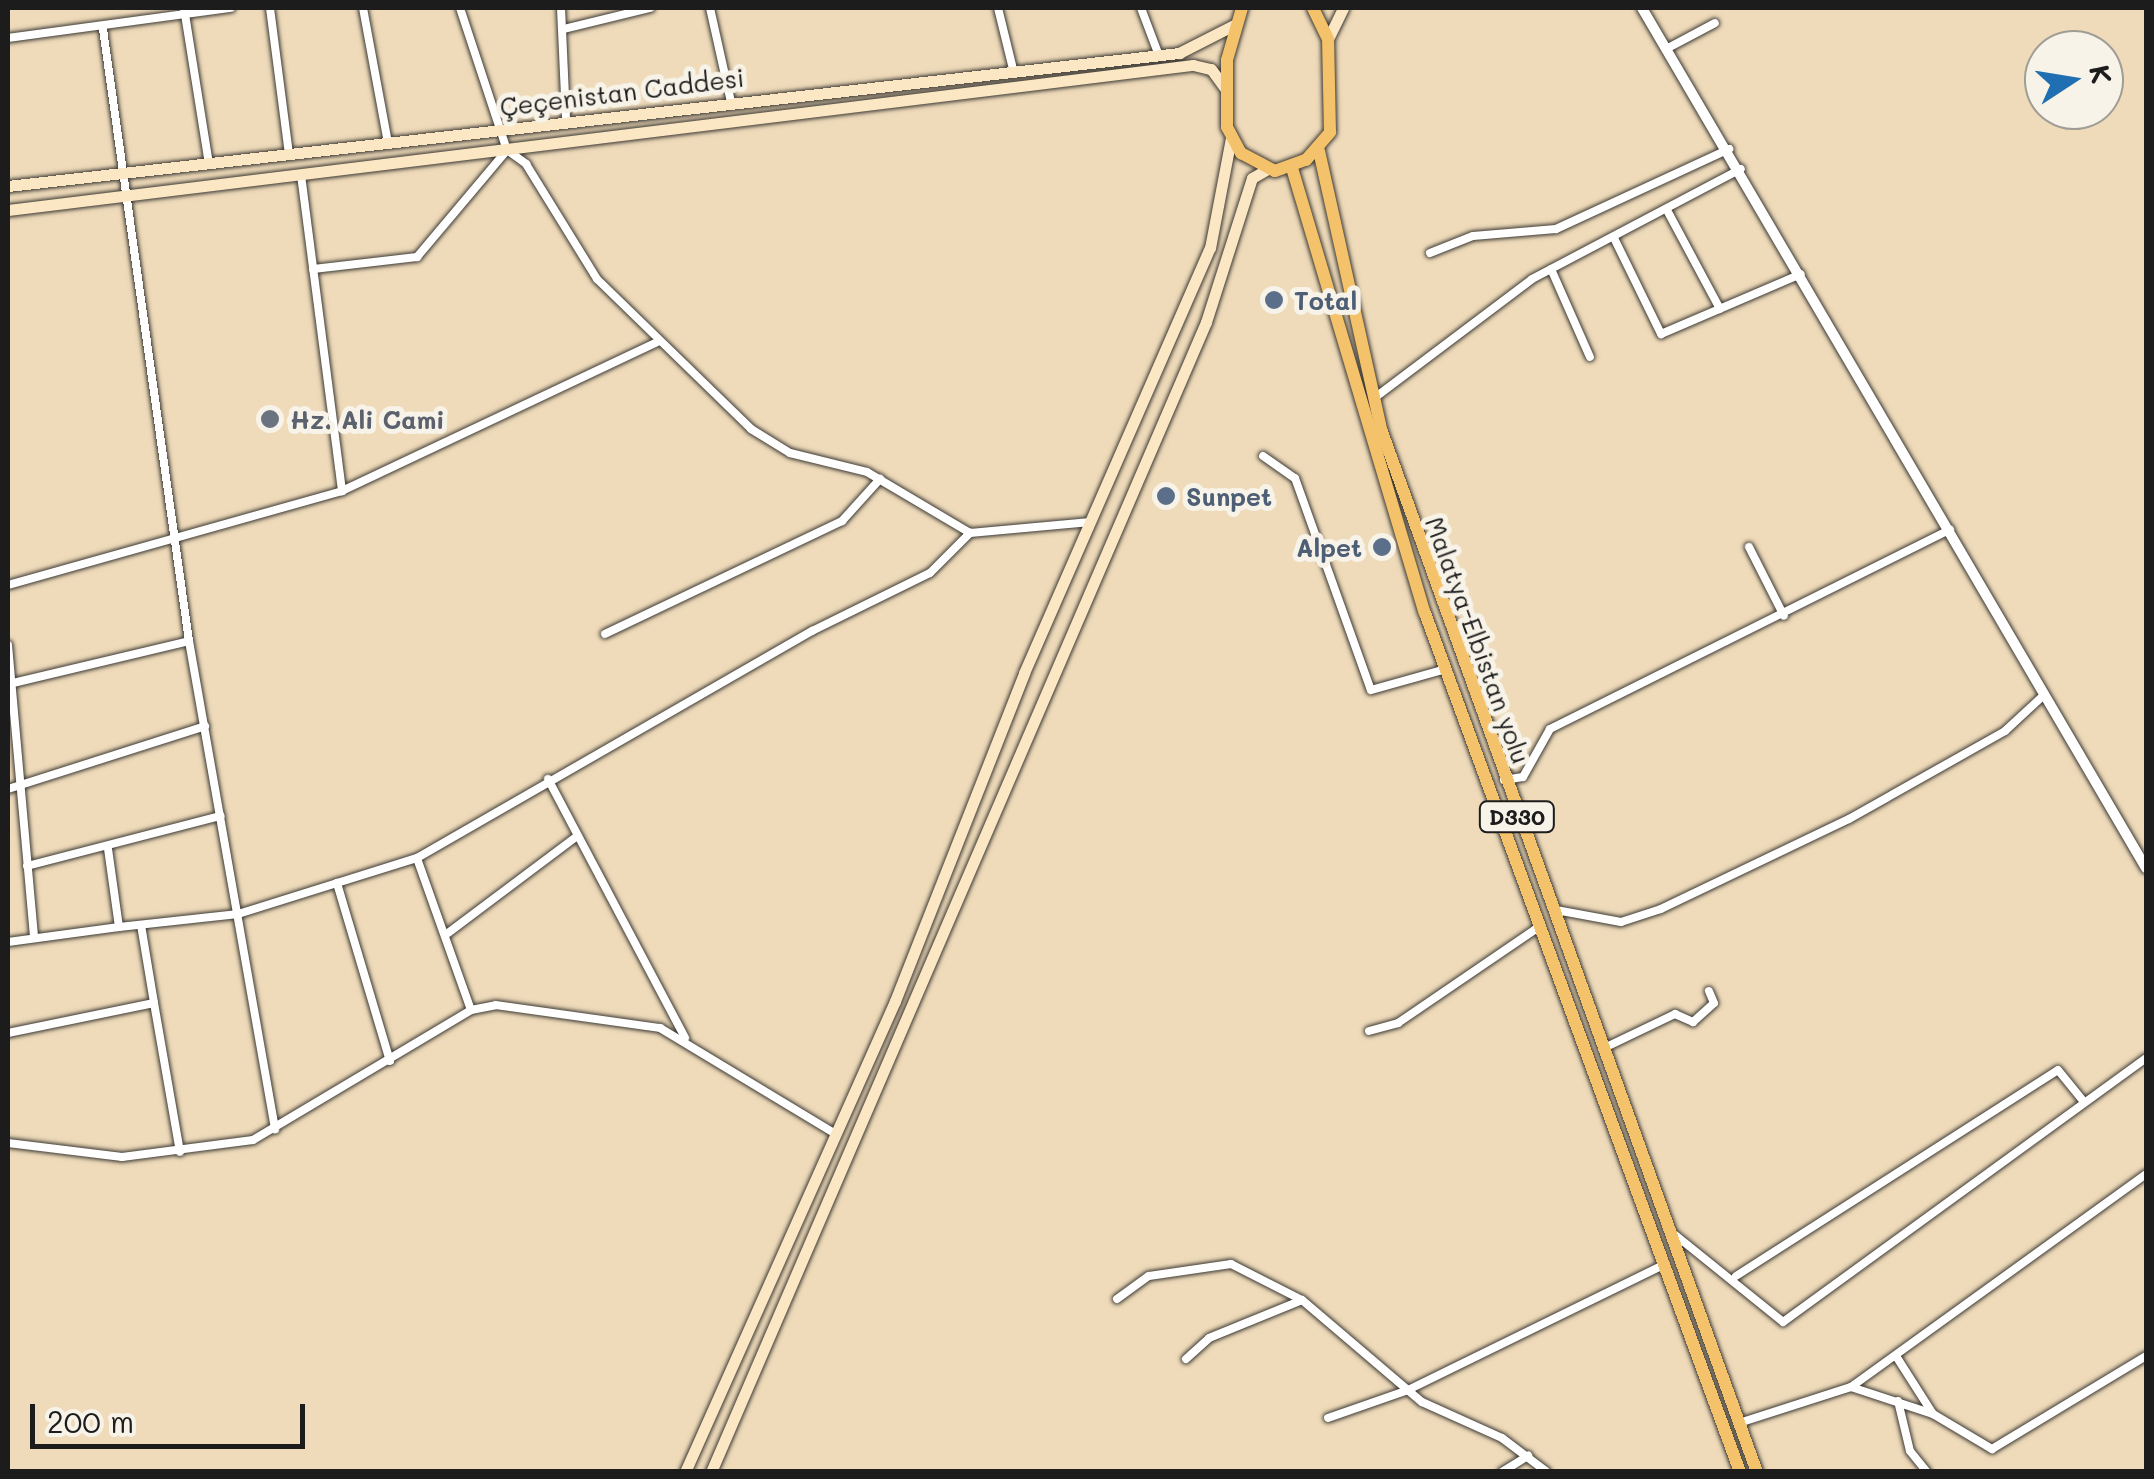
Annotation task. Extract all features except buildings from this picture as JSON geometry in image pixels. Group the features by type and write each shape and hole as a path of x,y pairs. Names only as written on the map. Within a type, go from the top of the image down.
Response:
{"main road":[{"path":"685,1472 834,1133 1090,522 1210,248 1232,138 1226,91 1234,25 1241,8"},
{"path":"1328,39 1343,8"},
{"path":"711,1472 1206,322 1252,178 1269,168 1292,168 1319,150 1330,132 1328,39 1317,10"},
{"name":"Çeçenistan Caddesi","path":"8,186 289,156 1012,65 1158,53 1206,45 1234,25"},
{"name":"Çeçenistan Caddesi","path":"8,210 1192,66 1212,69 1226,91"},
{"path":"1232,138 1269,168"},
{"name":"Malatya-Elbistan yolu","path":"1319,150 1373,399 1550,909 1758,1472"},
{"name":"Malatya-Elbistan yolu","path":"1292,168 1306,194 1366,434 1446,669 1740,1472"}],"street":[{"path":"8,38 103,29 184,12 231,8"},
{"path":"270,8 289,156"},
{"path":"363,8 388,144"},
{"path":"460,8 506,150 526,164 597,279 658,342 790,453 880,479 970,533 1090,522"},
{"path":"560,8 566,120"},
{"path":"564,28 650,8"},
{"path":"710,8 730,102"},
{"path":"998,8 1012,65"},
{"path":"1140,8 1158,53"},
{"path":"1642,8 1729,149 2146,868"},
{"path":"184,12 210,164"},
{"path":"1668,48 1715,24"},
{"path":"103,29 130,196 189,640 274,1129"},
{"path":"1430,253 1473,236 1556,229 1729,149"},
{"path":"313,269 417,256 439,242 473,180 506,150"},
{"path":"1373,399 1551,268 1615,240 1741,170"},
{"path":"300,176 342,491"},
{"path":"1668,212 1720,308"},
{"path":"1615,240 1661,334 1801,274"},
{"path":"1551,268 1590,357"},
{"path":"8,585 342,491 658,342"},
{"path":"1263,456 1295,478 1371,690 1446,669"},
{"path":"606,634 842,520 880,479"},
{"path":"1504,780 1523,777 1550,729 1784,616 1950,530"},
{"path":"8,942 238,914 417,858 548,779 930,573 970,533"},
{"path":"1749,547 1784,616"},
{"path":"13,683 189,640"},
{"path":"8,645 34,937"},
{"path":"1550,909 1620,922 1662,909 1988,741 2045,694"},
{"path":"8,789 204,726"},
{"path":"548,779 685,1038"},
{"path":"27,866 108,849 221,816"},
{"path":"448,934 578,836"},
{"path":"108,849 119,927"},
{"path":"417,858 448,934 472,1010"},
{"path":"337,883 390,1061"},
{"path":"141,924 180,1152"},
{"path":"1369,1031 1398,1023 1540,926"},
{"path":"1602,1048 1675,1014 1693,1022 1714,1003 1710,990"},
{"path":"8,1032 154,1003"},
{"path":"8,1143 122,1156 180,1152 274,1129 472,1010 576,1011 685,1038 834,1133"},
{"path":"1668,1230 1736,1276 1784,1322 2146,1058"},
{"path":"1736,1276 2058,1070 2084,1102"},
{"path":"1738,1423 1852,1387 2146,1174"},
{"path":"1117,1299 1150,1276 1214,1260 1302,1300 1408,1390 1528,1456 1547,1472"},
{"path":"1328,1418 1408,1390 1663,1266"},
{"path":"1186,1358 1210,1338 1302,1300"},
{"path":"1896,1356 1934,1414"},
{"path":"1852,1387 1934,1414 1992,1449 2146,1356"},
{"path":"1898,1401 1910,1452 1927,1472"},
{"path":"1502,1472 1528,1456"}],"place":[{"name":"Total","path":"1274,300"},
{"name":"Hz. Ali Cami","path":"270,419"},
{"name":"Sunpet","path":"1166,496"},
{"name":"Alpet","path":"1382,547"}]}
